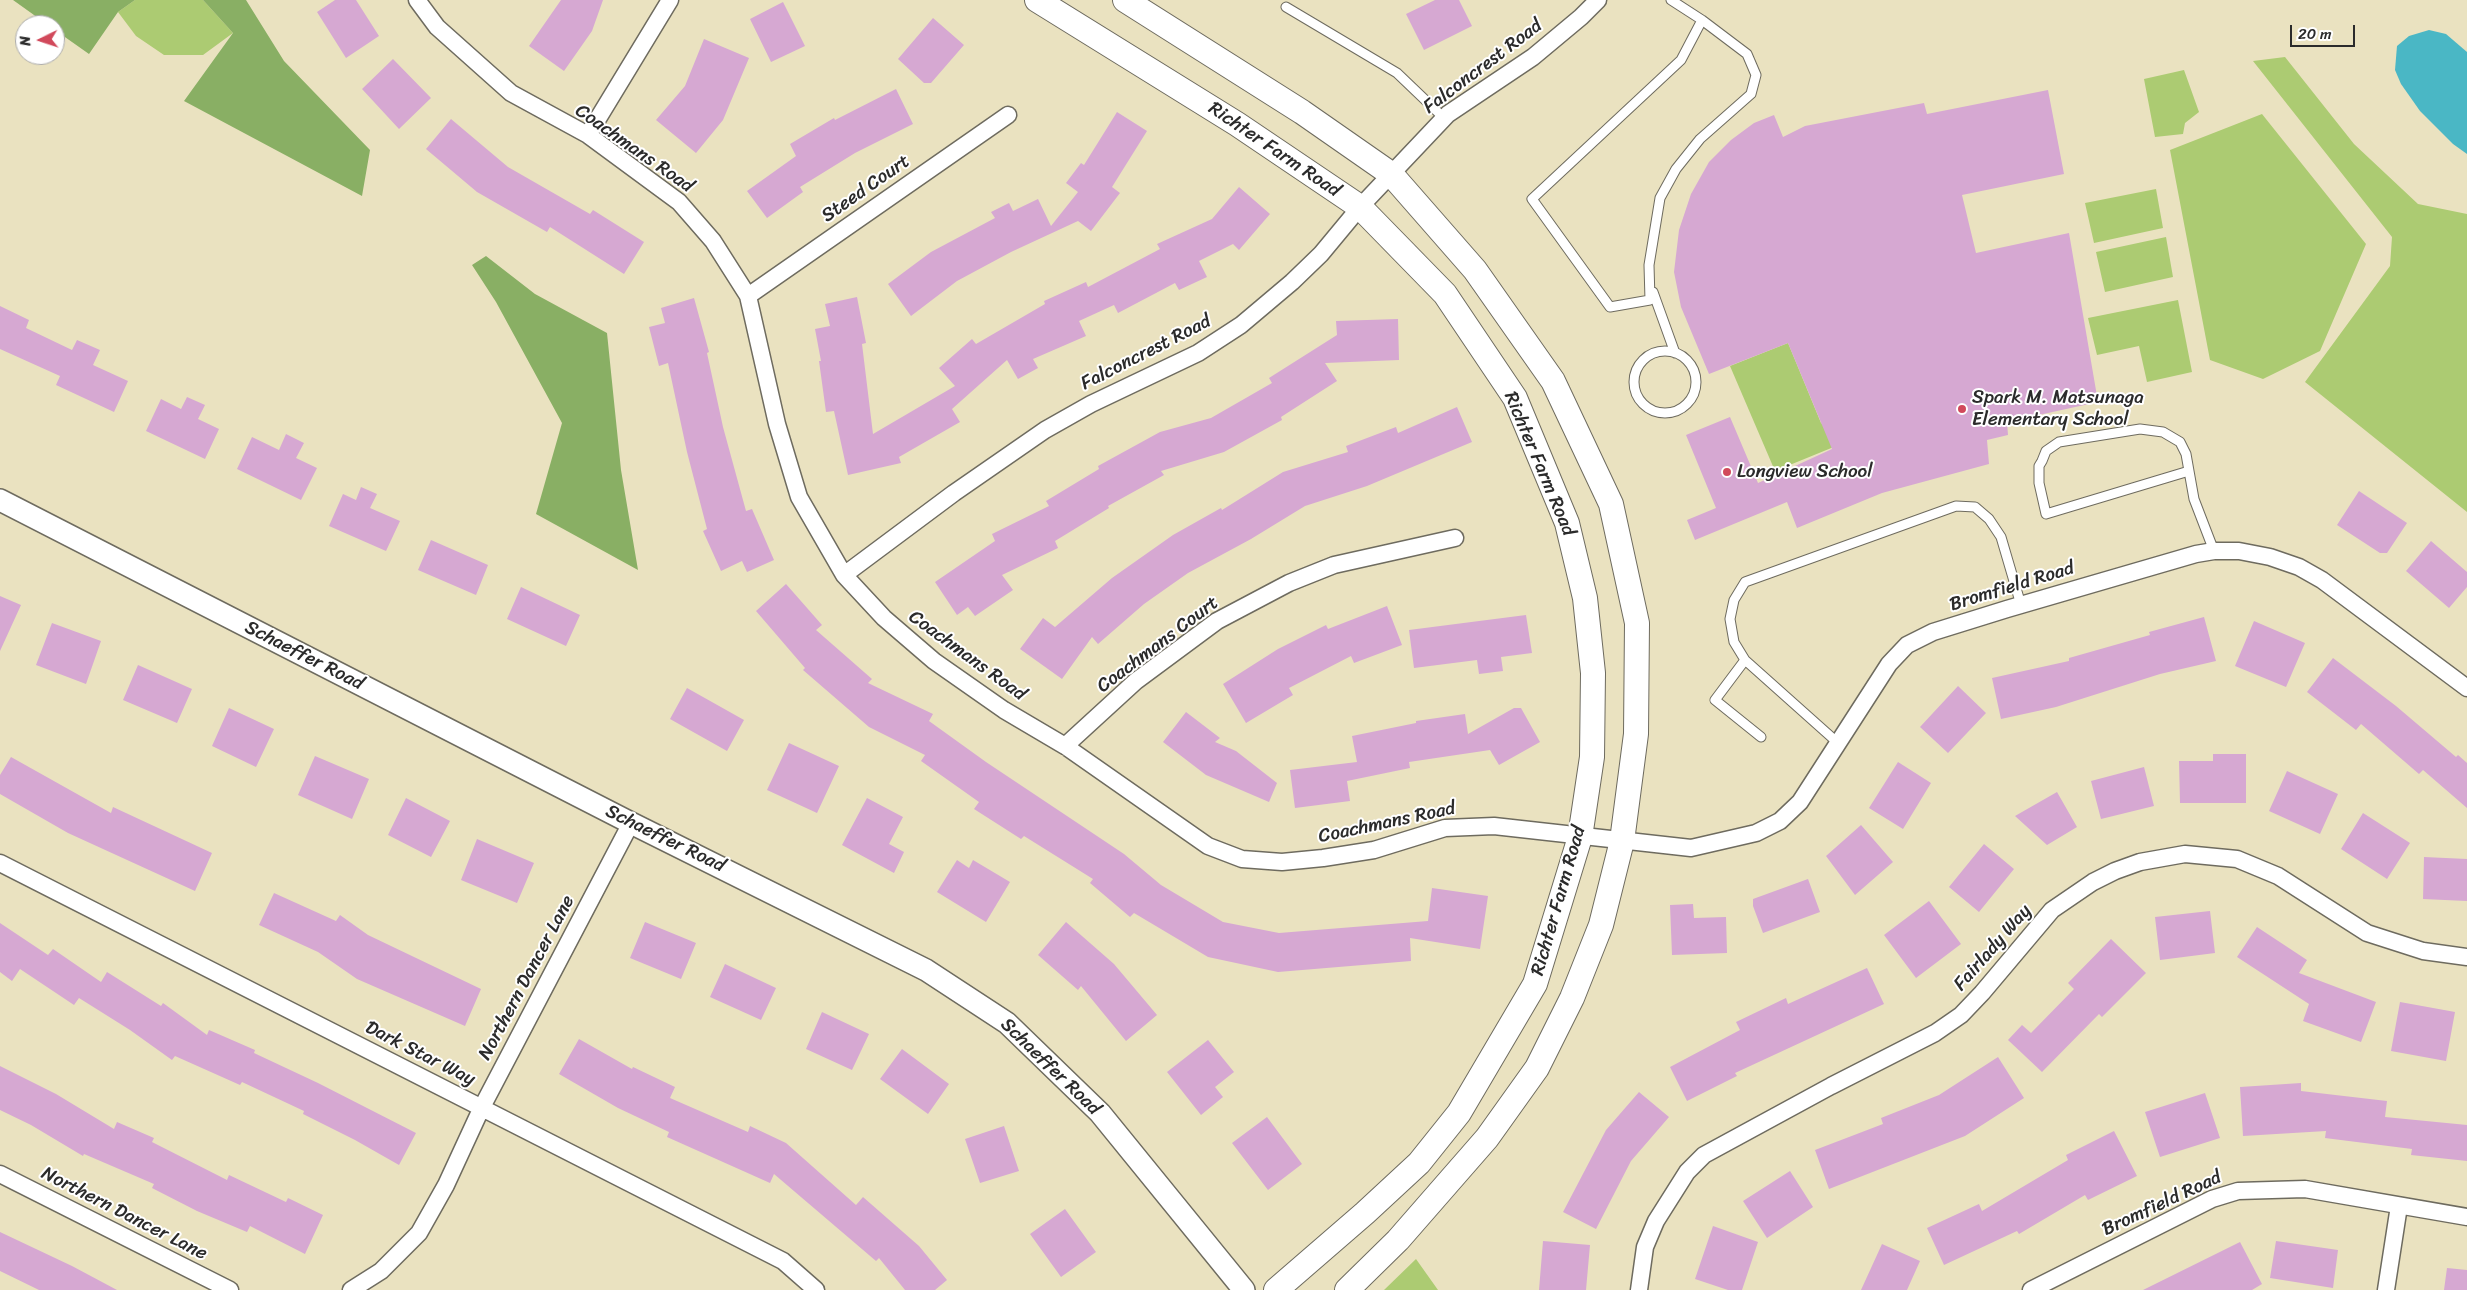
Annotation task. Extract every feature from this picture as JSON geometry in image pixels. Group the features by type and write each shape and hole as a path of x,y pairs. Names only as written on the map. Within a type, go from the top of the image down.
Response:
{"main road":[{"name":"Richter Farm Road","path":"1037,0 1237,124 1360,208 1445,294 1515,398 1568,523 1585,598 1593,673 1592,758 1580,837 1535,984 1459,1113 1419,1162 1365,1213 1276,1290"},
{"path":"1125,0 1302,112 1390,174 1475,270 1553,381 1611,504 1637,623 1636,734 1622,841 1601,925 1572,998 1538,1068 1487,1138 1398,1240 1354,1287"}],"street":[{"name":"Coachmans Road","path":"417,0 437,28 511,93 588,135 679,202 713,241 748,296 777,424 799,497 844,574 884,618 934,661 1004,710 1065,746 1208,846 1242,859 1282,862 1324,858 1374,850 1444,828 1494,826 1622,841"},
{"path":"588,135 670,0"},
{"name":"Falconcrest Road","path":"844,574 954,493 1045,430 1091,404 1198,353 1241,325 1321,254 1390,174 1444,118 1533,57 1581,17 1598,0"},
{"name":"Steed Court","path":"748,296 1008,114"},
{"name":"Schaeffer Road","path":"0,500 631,823 926,970 1007,1023 1100,1114 1244,1290"},
{"name":"Coachmans Court","path":"1065,746 1136,681 1217,621 1289,584 1334,565 1455,538"},
{"name":"Bromfield Road","path":"1622,841 1691,848 1756,833 1780,821 1800,802 1888,664 1907,645 1933,632 2196,554 2239,551 2270,557 2307,572 2322,580 2467,688"},
{"name":"Northern Dancer Lane","path":"351,1290 381,1271 419,1233 446,1185 482,1107 631,823"},
{"name":"Fairlady Way","path":"1639,1290 1645,1248 1656,1221 1682,1179 1704,1155 1823,1090 1935,1033 1961,1015 1982,993 2052,910 2092,882 2115,871 2140,862 2185,854 2237,859 2278,876 2367,934 2423,951 2467,957"},
{"name":"Dark Star Way","path":"0,863 783,1261 816,1290"},
{"name":"Northern Dancer Lane","path":"0,1174 230,1290"},
{"name":"Bromfield Road","path":"2031,1290 2212,1199 2238,1191 2305,1189 2467,1217"},
{"path":"2386,1290 2399,1206"}],"lane":[{"path":"1671,0 1702,20 1747,54 1756,75 1750,94 1700,139 1676,169 1660,198 1649,265 1650,300 1610,307 1532,198 1681,60 1702,20"},
{"path":"1286,7 1397,73 1444,118"},
{"path":"1650,282 1675,353 1688,361 1694,370 1695,390 1691,400 1683,407 1664,413 1653,410 1642,401 1635,388 1637,368 1651,354 1661,351 1675,353"},
{"path":"2190,470 2046,514 2039,483 2039,466 2046,452 2059,442 2140,429 2163,432 2180,442 2186,454 2190,470 2194,499 2214,552"},
{"path":"1838,743 1745,660 1734,642 1730,619 1734,600 1746,582 1956,506 1975,507 1988,519 2001,537 2021,605"},
{"path":"1745,660 1715,700 1761,737"}],"green space":[{"path":"13,0 135,0 118,12 89,54 65,37 65,15 34,15"},
{"path":"135,0 203,0 233,33 203,55 164,55 136,36 118,12"},
{"path":"203,0 246,0 284,61 370,150 362,196 184,101 233,33"},
{"path":"2285,57 2354,144 2418,204 2467,214 2467,512 2305,382 2390,266 2392,237 2253,61"},
{"path":"2184,70 2199,112 2185,123 2183,134 2155,137 2144,79"},
{"path":"2262,114 2366,244 2320,351 2263,379 2210,360 2170,150"},
{"path":"2156,189 2163,228 2094,243 2085,203"},
{"path":"2166,237 2173,277 2105,292 2096,252"},
{"path":"486,256 535,294 607,333 621,470 638,570 536,514 562,423 496,302 472,265"},
{"path":"2178,300 2192,372 2147,382 2139,346 2097,355 2088,318"},
{"path":"1788,343 1821,423 1846,442 1775,471 1730,366"},
{"path":"1416,1259 1438,1290 1384,1290"}],"water":[{"path":"2429,30 2446,34 2467,52 2467,154 2453,144 2420,111 2401,84 2395,70 2397,46 2409,36"}],"building":[{"path":"335,0 356,0 379,36 346,58 317,12"},
{"path":"561,0 603,0 592,31 564,71 529,46"},
{"path":"1435,0 1459,0 1472,26 1424,50 1406,14"},
{"path":"783,2 805,46 771,62 750,19"},
{"path":"933,18 964,45 931,83 924,83 898,59"},
{"path":"704,39 749,58 723,120 696,153 656,120 685,86"},
{"path":"393,59 431,98 399,129 362,89"},
{"path":"896,89 913,124 855,153 800,187 803,192 767,218 747,191 796,156 790,144 834,118 835,120"},
{"path":"2048,90 2064,174 1962,195 1976,253 2069,233 2098,402 2007,422 2008,435 1987,440 1989,464 1882,493 1797,528 1787,502 1695,540 1687,520 1716,508 1686,435 1730,417 1758,483 1832,449 1788,343 1709,374 1681,307 1674,272 1679,230 1691,194 1709,162 1731,140 1754,123 1774,115 1783,137 1805,126 1924,103 1927,114"},
{"path":"1117,112 1147,131 1112,187 1120,193 1091,231 1078,221 1011,252 957,281 911,316 888,284 931,252 995,218 991,212 1009,203 1013,211 1038,199 1051,226 1078,192 1066,183 1081,163 1084,165"},
{"path":"451,119 508,167 590,214 593,210 644,242 624,274 550,227 547,232 477,192 426,149"},
{"path":"1239,187 1270,214 1239,250 1233,244 1199,261 1207,277 1179,290 1175,283 1118,313 1114,305 1079,321 1086,336 1033,359 1038,368 1018,379 1007,360 952,409 960,422 899,457 901,463 848,475 834,411 826,412 819,361 821,361 815,329 830,326 825,304 857,297 866,343 862,344 873,434 955,386 939,368 972,339 976,344 1045,304 1044,301 1086,282 1088,287 1160,249 1157,244 1212,219"},
{"path":"694,298 709,352 707,353 723,427 746,511 752,509 774,560 747,572 742,561 721,571 703,531 707,529 687,452 668,363 659,366 649,327 665,323 661,308"},
{"path":"0,306 29,320 26,328 72,350 77,340 100,350 93,365 128,381 114,412 56,385 60,376 0,349"},
{"path":"1398,319 1399,360 1325,363 1337,381 1281,417 1282,420 1224,452 1161,471 1164,475 1108,506 1109,508 1055,541 1058,548 1002,575 1013,590 975,616 968,607 957,615 935,582 995,541 992,534 1049,506 1046,501 1099,469 1098,466 1160,432 1211,418 1272,383 1269,378 1337,335 1336,321"},
{"path":"187,397 205,405 198,419 219,429 205,459 146,431 161,399 181,409"},
{"path":"1457,407 1472,442 1367,486 1305,506 1251,539 1188,573 1144,604 1098,644 1092,637 1062,679 1020,649 1043,618 1055,627 1112,578 1173,535 1221,508 1222,510 1283,472 1348,452 1346,446 1396,427 1398,433"},
{"path":"286,434 304,443 296,458 317,468 301,500 237,469 252,437 279,450"},
{"path":"361,487 377,494 370,508 400,521 386,551 329,526 343,494 356,500"},
{"path":"2359,491 2407,523 2387,553 2380,553 2337,525"},
{"path":"431,540 488,565 476,595 418,570"},
{"path":"2431,541 2467,572 2467,587 2449,608 2406,571"},
{"path":"786,584 822,625 816,630 872,679 868,683 933,714 929,721 986,762 1124,854 1161,885 1223,922 1279,933 1428,921 1432,888 1488,896 1480,949 1410,938 1411,961 1278,972 1208,957 1134,913 1130,917 1090,883 1093,879 1024,836 1021,839 974,809 979,802 921,761 925,755 869,727 803,670 805,668 756,611"},
{"path":"521,587 580,615 566,646 507,619"},
{"path":"0,596 21,605 0,651"},
{"path":"1387,606 1402,645 1354,663 1351,656 1289,688 1293,695 1246,723 1223,684 1278,649 1326,625 1328,629"},
{"path":"1526,615 1532,653 1501,657 1503,671 1479,674 1477,660 1414,668 1409,630"},
{"path":"2204,617 2216,661 2160,674 2056,707 2001,719 1992,678 2069,661 2069,658 2150,635 2149,632"},
{"path":"2254,621 2305,643 2286,687 2235,666"},
{"path":"52,623 101,641 86,684 36,665"},
{"path":"2333,658 2396,706 2456,757 2458,755 2467,763 2467,808 2423,770 2419,774 2361,724 2356,730 2307,692"},
{"path":"138,665 192,689 177,723 123,700"},
{"path":"1958,686 1986,713 1948,753 1920,727"},
{"path":"687,688 744,720 727,751 670,719"},
{"path":"229,708 274,729 256,767 212,746"},
{"path":"1514,708 1521,708 1540,742 1499,765 1490,750 1409,762 1410,768 1347,781 1350,801 1295,808 1290,770 1357,762 1352,736 1416,723 1416,721 1465,714 1468,734"},
{"path":"1186,712 1220,738 1215,742 1236,751 1277,783 1269,802 1206,775 1163,742"},
{"path":"789,743 839,766 817,813 767,790"},
{"path":"2213,754 2246,754 2246,803 2180,803 2179,761 2213,761"},
{"path":"315,756 369,779 352,819 298,795"},
{"path":"11,757 111,813 113,807 212,853 195,891 68,833 0,794 0,775"},
{"path":"1898,762 1931,783 1903,829 1869,808"},
{"path":"2144,767 2154,806 2101,819 2091,781"},
{"path":"2287,771 2338,794 2320,834 2269,811"},
{"path":"2057,792 2077,827 2047,845 2015,816"},
{"path":"406,798 450,821 431,857 388,835"},
{"path":"867,798 903,817 889,844 904,852 894,873 842,845"},
{"path":"2363,813 2410,843 2387,879 2341,849"},
{"path":"1861,825 1893,862 1855,895 1826,856"},
{"path":"477,839 534,863 517,903 461,880"},
{"path":"1984,844 2014,869 1979,912 1949,887"},
{"path":"2424,857 2467,859 2467,901 2423,899"},
{"path":"957,860 969,868 973,860 1010,882 986,922 937,892"},
{"path":"1808,879 1820,912 1763,933 1753,906 1753,899"},
{"path":"274,893 336,921 340,915 368,935 481,989 465,1026 357,979 318,952 259,925"},
{"path":"1929,901 1961,944 1916,978 1884,935"},
{"path":"1693,904 1694,918 1726,917 1727,953 1672,955 1670,905"},
{"path":"2210,911 2215,953 2160,960 2155,917"},
{"path":"645,922 696,943 681,979 630,958"},
{"path":"1066,922 1114,964 1157,1015 1126,1041 1081,986 1078,990 1038,955"},
{"path":"0,923 48,955 53,949 101,982 107,972 161,1006 163,1003 207,1035 209,1030 255,1050 254,1053 416,1133 399,1165 303,1114 304,1111 242,1082 240,1085 175,1056 172,1060 130,1030 79,998 74,1005 20,969 12,981 0,972"},
{"path":"2257,927 2307,960 2299,973 2376,1002 2361,1042 2303,1021 2309,1004 2237,957"},
{"path":"2111,939 2146,973 2102,1017 2099,1014 2042,1072 2008,1040 2022,1025 2031,1033 2074,989 2068,983"},
{"path":"725,964 776,988 761,1020 710,997"},
{"path":"1867,968 1884,1004 1735,1073 1737,1076 1687,1101 1670,1067 1740,1030 1736,1022 1786,998 1788,1004"},
{"path":"2400,1002 2455,1012 2446,1061 2391,1051"},
{"path":"822,1012 869,1034 852,1070 806,1049"},
{"path":"579,1039 632,1069 633,1067 675,1087 670,1098 748,1132 750,1126 786,1143 856,1205 863,1197 919,1246 947,1280 935,1290 905,1290 879,1258 876,1261 774,1174 770,1183 667,1137 669,1132 618,1108 559,1074"},
{"path":"1208,1040 1234,1072 1215,1087 1223,1097 1201,1115 1167,1072"},
{"path":"902,1049 949,1084 928,1114 880,1079"},
{"path":"1998,1057 2024,1098 1965,1136 1829,1189 1815,1150 1883,1124 1881,1118 1939,1095"},
{"path":"0,1066 56,1094 114,1129 117,1122 154,1138 152,1142 227,1180 229,1175 286,1202 288,1198 323,1215 305,1254 250,1226 247,1232 197,1211 152,1188 154,1184 84,1154 83,1156 31,1125 0,1110"},
{"path":"2301,1083 2301,1091 2387,1101 2385,1117 2467,1125 2467,1161 2411,1155 2412,1149 2325,1138 2326,1131 2243,1136 2240,1087"},
{"path":"1639,1092 1669,1117 1631,1161 1596,1229 1563,1212 1606,1130"},
{"path":"2205,1093 2220,1138 2160,1157 2145,1112"},
{"path":"1267,1117 1302,1164 1268,1190 1232,1143"},
{"path":"1004,1126 1019,1171 980,1183 965,1139"},
{"path":"2114,1131 2137,1176 2088,1200 2085,1195 2019,1234 2017,1231 1944,1265 1927,1228 1979,1204 1982,1211 2068,1160 2066,1155"},
{"path":"1790,1171 1813,1207 1767,1238 1743,1201"},
{"path":"1065,1209 1096,1252 1061,1277 1030,1234"},
{"path":"1713,1226 1758,1242 1742,1290 1728,1290 1695,1279"},
{"path":"0,1232 72,1266 117,1290 39,1290 0,1271"},
{"path":"1543,1241 1590,1245 1586,1290 1539,1290"},
{"path":"2276,1241 2338,1250 2333,1288 2270,1278"},
{"path":"2240,1242 2262,1284 2252,1290 2143,1290"},
{"path":"1882,1244 1920,1261 1907,1290 1861,1290"},
{"path":"2447,1268 2467,1270 2467,1290 2444,1290"}],"place":[{"name":"Spark M. Matsunaga Elementary School","path":"1962,409"},
{"name":"Longview School","path":"1727,472"}]}
